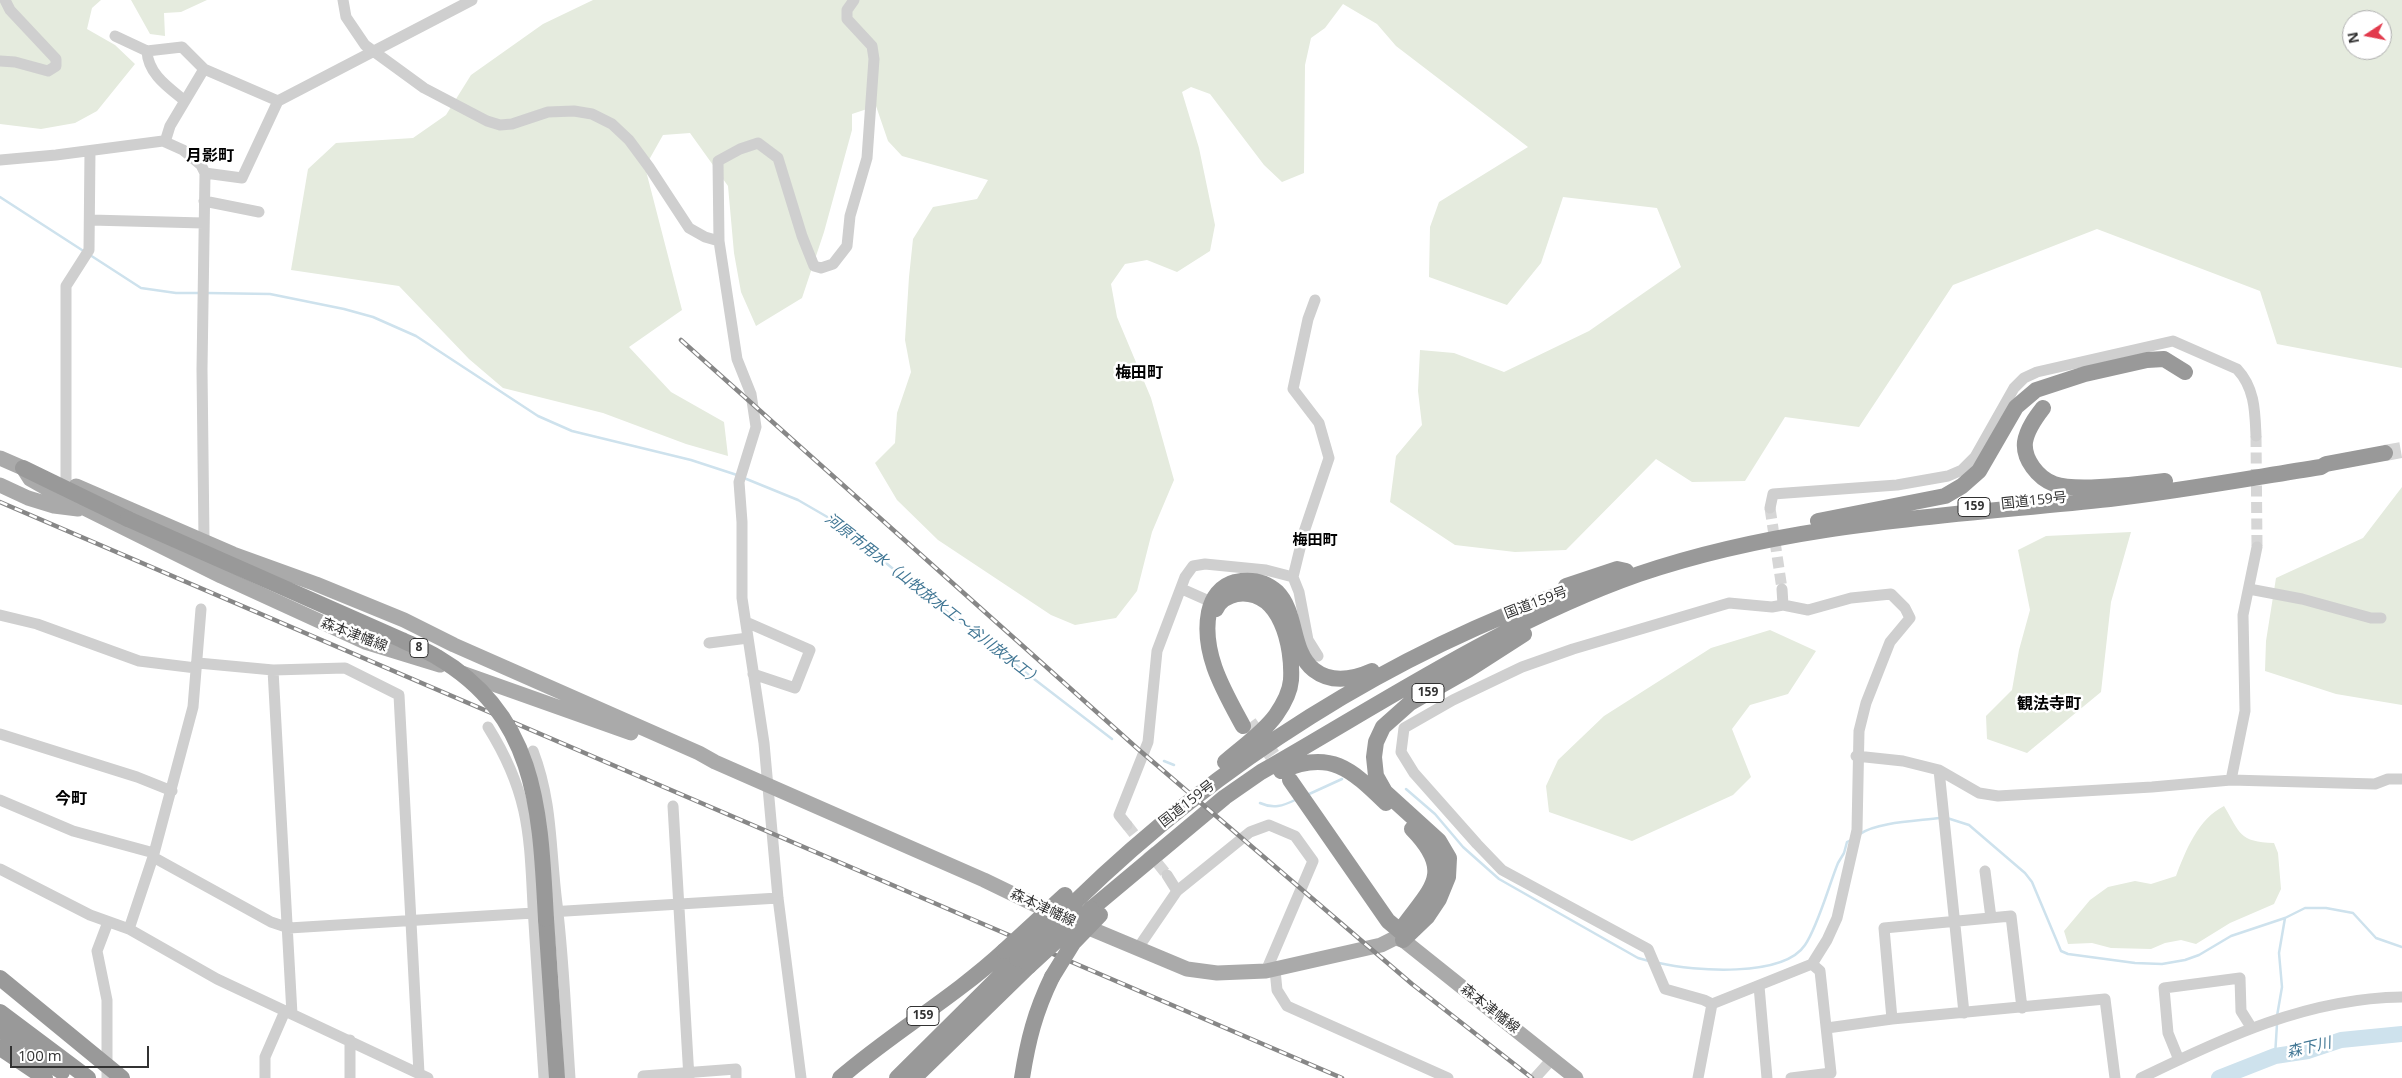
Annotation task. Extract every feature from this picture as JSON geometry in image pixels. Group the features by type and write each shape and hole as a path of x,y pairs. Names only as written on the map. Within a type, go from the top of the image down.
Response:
{"highway":[{"path":"1783,531 1790,526 1946,496 1962,486 1979,470 2016,407 2036,390 2077,377 2146,360 2164,359 2186,372"},
{"path":"2043,408 2031,426 2025,442 2028,461 2039,475 2054,484 2082,487 2156,482 2270,466 2288,468"},
{"name":"国道159号","path":"906,1074 1016,959 1070,898 1095,882 1144,838 1234,767 1295,724 1362,685 1475,628 1534,603 1626,571 1724,544 1783,531 1913,512 2142,489 2319,463 2326,464 2385,453"},
{"name":"国道159号","path":"1016,959 1095,912 1225,797 1261,772 1414,684 1537,617 1632,577 1712,553 1814,531 1916,517 2155,493 2321,467 2326,464"},
{"name":"8","path":"22,468 128,519 437,657 476,686 491,702 510,729 527,765 533,785 540,832 556,1078"},
{"name":"159","path":"1399,936 1427,917 1440,898 1448,877 1449,858 1439,841 1385,792 1376,776 1374,757 1376,742 1382,727 1410,703 1468,670 1558,614 1642,578 1706,558 1712,553"},
{"name":"159","path":"1214,603 1218,591 1228,584 1252,580 1270,587 1284,602 1303,656 1313,670 1325,677 1344,679 1359,677 1392,663 1449,634 1524,601 1617,569 1626,571"},
{"name":"159","path":"1144,838 1162,815 1267,726 1277,714 1288,693 1291,680 1288,643 1283,626 1275,610 1259,597 1245,593 1232,595 1214,603"},
{"path":"1214,603 1217,661 1246,725"},
{"name":"159","path":"1261,772 1278,772 1299,763 1313,760 1340,766 1377,795 1428,847 1434,859 1436,871 1432,886 1419,909 1399,936"},
{"path":"1288,782 1399,936"},
{"name":"159","path":"1022,1078 1029,1035 1038,1004 1052,977 1095,912"},
{"name":"159","path":"840,1078 859,1062 973,980 1016,959"},
{"path":"0,978 107,1072 122,1078"},
{"path":"0,1012 88,1078"},
{"path":"0,1030 71,1078"},
{"path":"0,1048 45,1078"},
{"path":"0,1059 26,1078"}],"main road":[{"name":"森本津幡線","path":"0,458 22,468 30,478 89,511 221,576 365,642 454,670 706,758"},
{"name":"森本津幡線","path":"22,468 34,467 264,566 316,584 404,620 454,646 984,880 1046,910 1187,969 1217,973 1271,970 1381,945 1399,936 1576,1078"},
{"path":"0,485 28,498 54,506 89,511"}],"street":[{"path":"0,61 15,62 48,71 56,66 56,59 10,10 5,0"},
{"path":"344,0 346,17 365,45 424,88 487,121 500,125 512,124 548,112 574,111 592,114 612,124 629,140 649,166 689,228 719,242"},
{"path":"205,173 242,178 278,101 472,0"},
{"path":"801,1078 778,898 764,743 742,598 741,476 756,428 751,394 737,359 719,242 718,161 740,149 758,144 778,158 802,236 814,266 821,268 833,264 847,246 850,216 867,158 874,59 872,46 847,20 847,10 854,0"},
{"path":"115,36 147,51 182,47 204,69 278,101"},
{"path":"147,51 147,62 160,80 185,102"},
{"path":"165,142 170,126 204,69"},
{"path":"0,160 165,142 183,150 201,165 205,173 203,223 204,540"},
{"path":"66,482 66,286 87,254 91,220 90,151"},
{"path":"204,201 260,212"},
{"path":"91,220 203,223"},
{"path":"1315,300 1308,318 1293,389 1319,423 1328,458 1304,532 1293,576 1299,592 1308,640 1318,656"},
{"path":"1770,508 1773,494 1898,485 1948,476 1962,470 1975,458 2014,388 2024,378 2044,370 2173,341 2237,369 2242,374 2252,394 2256,436"},
{"path":"2231,780 2245,711 2243,615 2257,547"},
{"path":"1126,825 1119,815 1148,742 1157,651 1182,589 1185,576 1193,566 1205,564 1266,570 1293,576"},
{"path":"315,620 316,584"},
{"path":"1182,589 1214,603"},
{"path":"1782,589 1783,605"},
{"path":"2249,589 2302,599 2371,618 2381,618"},
{"path":"1891,594 1905,608 1910,618 1890,642 1866,703 1858,731 1856,756 1856,835 1837,918 1827,940 1812,964 1759,986 1712,1004 1665,989 1648,949 1502,870 1414,773 1401,752 1404,728 1453,700 1513,671 1573,649 1729,603 1772,607 1783,605 1808,610 1850,598 1891,594"},
{"path":"129,929 154,855 193,707 201,609"},
{"path":"0,615 38,624 140,661 273,670 345,668 399,695 423,1076"},
{"path":"746,622 810,650 795,688 753,674"},
{"path":"709,643 748,638"},
{"path":"454,646 454,670"},
{"path":"265,1078 265,1057 289,1012 289,928 273,670"},
{"path":"488,727 512,772 524,804 560,985 570,1078"},
{"path":"0,734 137,777 172,791"},
{"path":"533,751 548,799 546,914 541,986 544,1078"},
{"path":"1856,756 1903,761 1938,770 1979,793 1998,796 2152,788 2231,780 2375,784 2388,780 2402,779"},
{"path":"512,772 538,765"},
{"path":"1938,770 1964,1013"},
{"path":"0,800 73,832 154,855 271,922 289,928 546,914 778,898"},
{"path":"673,806 689,1075"},
{"path":"1138,948 1177,891 1250,832 1269,825 1295,836 1313,861 1271,970 1277,990 1287,1006 1448,1078"},
{"path":"0,869 108,922 129,929 217,979 423,1076"},
{"path":"1985,871 1991,918"},
{"path":"1167,875 1177,891"},
{"path":"1892,1019 1884,928 2011,916 2022,1008"},
{"path":"107,1072 107,1000 96,951 108,922"},
{"path":"1791,1078 1831,1073 1820,971 1812,964"},
{"path":"2179,1060 2168,1033 2164,988 2240,978 2241,1011 2251,1027"},
{"path":"1759,986 1767,1078"},
{"path":"2141,1078 2251,1027 2290,1014 2339,1003 2402,997"},
{"path":"1827,1028 1892,1019 2104,999 2115,1078"},
{"path":"1698,1078 1712,1004"},
{"path":"350,1040 350,1078"},
{"path":"1535,1078 1553,1058"},
{"path":"643,1078 643,1076 689,1075 736,1069 736,1078"}],"shaded area":[{"path":"0,0 101,0 92,8 87,29 115,45 135,64 97,111 75,123 41,129 0,124"},
{"path":"131,0 207,0 181,12 164,13 165,36 150,34"},
{"path":"593,0 2402,0 2402,368 2277,344 2260,291 2097,229 1953,285 1859,427 1785,417 1745,481 1692,482 1656,459 1566,550 1515,552 1455,545 1390,502 1396,456 1422,425 1418,391 1420,350 1454,353 1504,372 1589,331 1681,267 1657,208 1563,197 1541,263 1507,305 1429,277 1430,227 1439,202 1528,147 1396,46 1377,24 1343,4 1325,28 1311,38 1305,65 1304,173 1282,182 1264,165 1210,94 1191,87 1182,92 1199,148 1215,225 1210,251 1177,272 1147,260 1125,264 1111,284 1117,317 1151,398 1174,480 1152,532 1137,591 1116,618 1075,625 1051,615 938,540 897,500 875,463 895,443 897,413 911,372 905,340 913,239 933,207 977,199 988,180 902,156 888,141 876,106 852,114 852,130 824,232 802,298 756,326 741,292 734,253 728,186 690,133 663,135 645,167 682,310 629,347 671,392 724,422 728,456 686,444 603,413 503,388 469,359 399,286 291,270 308,169 336,143 413,138 446,115 471,75 543,24"},
{"path":"2402,487 2402,705 2336,694 2265,671 2266,641 2276,578 2363,538"},
{"path":"2131,532 2111,602 2101,692 2027,753 1987,739 1986,716 2012,690 2019,650 2030,610 2018,550 2046,536"},
{"path":"1770,630 1816,651 1788,694 1750,705 1732,729 1751,777 1733,795 1632,841 1549,812 1546,786 1558,760 1604,716 1711,648"},
{"path":"2224,806 2238,829 2247,838 2254,841 2274,843 2278,853 2281,889 2274,904 2230,923 2196,944 2181,940 2165,943 2151,949 2111,948 2092,943 2068,944 2064,931 2090,900 2108,887 2135,881 2151,884 2176,876 2184,856 2200,827"}],"waterway":[{"name":"河原市用水（山牧放水工～谷川放水工）","path":"0,197 85,252"},
{"name":"河原市用水（山牧放水工～谷川放水工）","path":"90,255 141,288 176,293 199,293"},
{"name":"河原市用水（山牧放水工～谷川放水工）","path":"207,293 270,294 373,317 416,336 538,416 572,431 691,460 737,475"},
{"name":"河原市用水（山牧放水工～谷川放水工）","path":"744,478 798,500 836,522 925,595 1112,739"},
{"name":"河原市用水（山牧放水工～谷川放水工）","path":"1164,761 1174,765"},
{"name":"河原市用水（山牧放水工～谷川放水工）","path":"1307,795 1342,779"},
{"name":"河原市用水（山牧放水工～谷川放水工）","path":"1406,789 1435,814 1463,847 1499,879 1638,958 1649,961"},
{"name":"河原市用水（山牧放水工～谷川放水工）","path":"1260,803 1278,806 1295,800"},
{"name":"河原市用水（山牧放水工～谷川放水工）","path":"1860,834 1887,824 1940,818"},
{"name":"河原市用水（山牧放水工～谷川放水工）","path":"1947,818 1969,825 2025,873 2032,882 2061,951 2068,954 2135,963 2162,964 2185,960 2199,955 2231,936 2285,918 2305,908 2326,908 2353,913 2376,938 2402,947"},
{"name":"河原市用水（山牧放水工～谷川放水工）","path":"1659,963 1714,970 1737,969 1778,963 1794,956 1810,937 1838,863 1844,853 1847,842 1851,840"},
{"path":"2277,1016 2282,987 2279,953 2285,918"},
{"path":"2275,1056 2277,1024"},
{"name":"森下川","path":"2219,1078 2275,1056 2308,1051 2341,1040 2402,1034"}],"tunnel":[{"path":"2256,436 2257,547"},
{"path":"2385,453 2402,450"},
{"path":"1770,508 1782,589"},
{"path":"1249,723 1286,774"},
{"path":"1127,825 1167,875"}],"railway":[{"path":"681,340 1138,749 1412,984 1532,1078"},
{"path":"0,502 1342,1078"}],"district":[{"name":"月影町","path":"210,156"},
{"name":"梅田町","path":"1139,373"},
{"name":"梅田町","path":"1315,541"},
{"name":"観法寺町","path":"2049,704"},
{"name":"今町","path":"71,799"}]}
